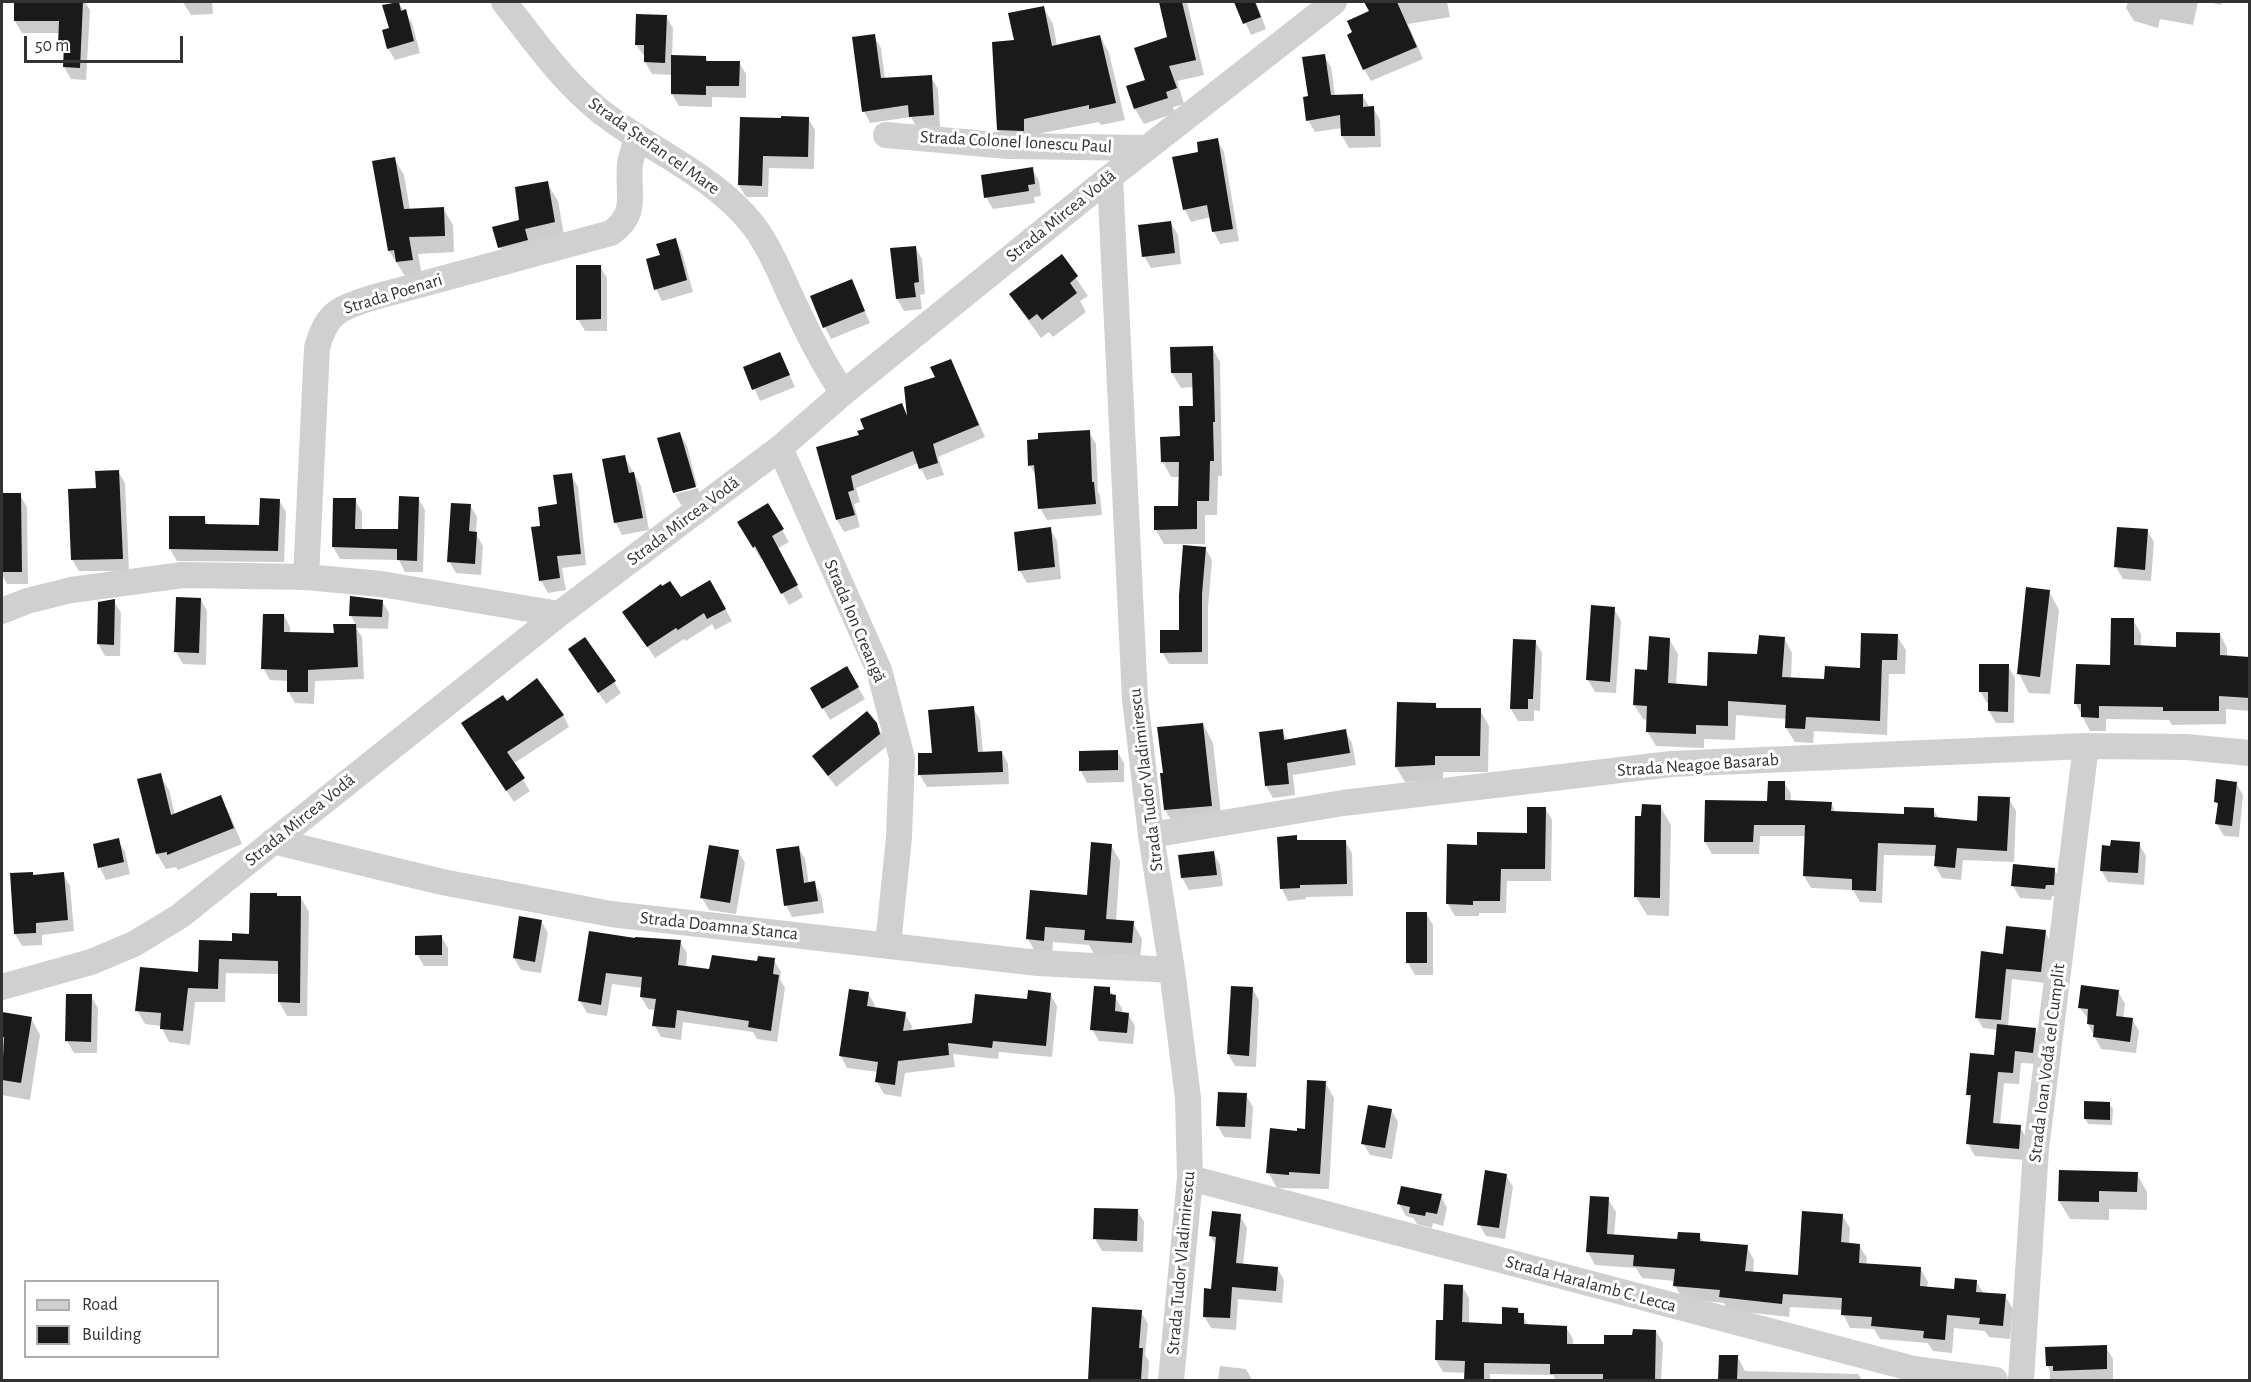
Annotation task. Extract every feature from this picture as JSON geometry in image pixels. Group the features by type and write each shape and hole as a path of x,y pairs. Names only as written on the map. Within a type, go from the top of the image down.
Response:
{"street":[{"name":"Strada Ștefan cel Mare","path":"504,2 566,81 600,111 712,185 754,226 779,271 823,363 843,393"},
{"name":"Strada Mircea Vodă","path":"2,987 91,962 134,944 180,916 559,614 780,448 843,393 1147,148 1307,10 1334,2"},
{"name":"Strada Colonel Ionescu Paul","path":"886,135 1008,146 1147,148"},
{"name":"Strada Poenari","path":"306,577 317,348 321,332 331,315 349,305 371,298 611,233 623,224 629,212 630,163 638,137"},
{"name":"Strada Tudor Vladimirescu","path":"1110,177 1135,699 1151,836 1172,970 1188,1098 1190,1178 1171,1380"},
{"name":"Strada Ion Creangă","path":"780,448 879,670 902,758 899,837 888,945"},
{"path":"2,610 71,590 183,575 306,577 381,584 559,614"},
{"name":"Strada Neagoe Basarab","path":"1151,836 1343,803 1671,764 2086,746 2186,747 2250,753"},
{"name":"Strada Ioan Vodă cel Cumplit","path":"2021,1380 2036,1149 2086,746"},
{"name":"Strada Doamna Stanca","path":"273,841 442,882 611,914 1038,963 1172,970"},
{"name":"Strada Haralamb C. Lecca","path":"1190,1178 1914,1369 1995,1380"}],"building":[{"path":"14,2 83,2 80,68 63,67 64,44 58,44 59,21 14,21"},
{"path":"399,2 401,11 406,9 414,41 387,49 382,30 389,28 382,5"},
{"path":"1159,2 1182,2 1196,60 1169,66 1177,88 1166,92 1168,98 1134,109 1126,86 1145,80 1134,48 1167,37"},
{"path":"1234,2 1255,2 1261,17 1243,24"},
{"path":"1364,2 1397,2 1417,47 1363,70 1347,35 1352,32 1347,21 1369,11"},
{"path":"1044,6 1052,46 1100,35 1116,103 1089,109 1089,105 1024,119 1024,131 997,130 992,42 1014,40 1008,13"},
{"path":"636,14 667,15 665,63 644,62 644,45 635,45"},
{"path":"875,34 881,78 932,75 934,115 909,117 908,105 862,112 852,37"},
{"path":"1325,54 1331,95 1363,94 1363,107 1374,106 1375,136 1341,136 1340,115 1306,121 1303,97 1308,96 1302,57"},
{"path":"671,55 706,56 706,61 740,61 739,86 706,86 706,95 671,94"},
{"path":"781,116 809,117 808,157 763,156 762,186 738,185 740,117 781,118"},
{"path":"1218,138 1233,229 1212,232 1207,205 1183,210 1172,157 1198,152 1197,142"},
{"path":"395,157 404,209 444,207 445,236 409,237 413,260 396,262 394,250 388,251 372,161"},
{"path":"1033,167 1035,184 1028,185 1029,191 984,198 981,175"},
{"path":"548,181 555,222 525,229 528,240 498,248 492,227 519,220 515,187"},
{"path":"1171,221 1175,253 1142,257 1138,225"},
{"path":"676,238 687,280 654,290 646,259 660,255 656,244"},
{"path":"916,246 919,282 914,283 916,297 896,299 890,248"},
{"path":"1062,254 1078,276 1070,283 1077,293 1042,320 1037,314 1029,320 1009,294"},
{"path":"576,265 601,265 601,319 576,320"},
{"path":"852,279 865,311 823,328 810,296"},
{"path":"1213,346 1214,461 1210,461 1209,501 1197,501 1197,529 1154,530 1154,506 1178,506 1179,462 1161,462 1160,437 1180,436 1179,406 1193,406 1192,373 1171,373 1170,347"},
{"path":"780,352 790,375 752,390 743,367"},
{"path":"951,359 979,425 933,444 938,463 919,469 913,451 851,476 854,490 848,492 855,515 836,520 816,447 859,435 857,431 864,429 860,419 902,403 907,416 904,387 935,377 930,367"},
{"path":"1090,430 1092,482 1094,482 1096,504 1038,509 1034,465 1028,466 1027,440 1038,439 1038,433"},
{"path":"680,432 696,487 673,493 657,438"},
{"path":"625,455 629,473 634,472 643,518 614,523 602,459"},
{"path":"119,470 123,559 71,560 68,489 96,488 95,471"},
{"path":"572,473 581,554 557,556 560,578 539,581 531,527 540,526 538,507 557,504 553,475"},
{"path":"2,493 21,493 22,572 2,572"},
{"path":"399,496 419,497 417,561 397,560 397,549 332,547 333,498 356,498 355,529 398,529"},
{"path":"260,498 280,499 278,551 169,549 169,516 205,516 205,524 259,525"},
{"path":"451,503 471,504 469,531 477,532 475,564 447,562"},
{"path":"768,503 784,529 772,536 798,585 781,594 755,546 753,548 737,522"},
{"path":"1051,527 1055,567 1018,571 1014,532"},
{"path":"2117,527 2148,529 2145,570 2114,567"},
{"path":"1183,545 1206,547 1202,594 1202,652 1160,653 1160,630 1179,630"},
{"path":"710,580 726,609 707,619 704,613 647,647 622,612 661,584 662,586 670,581 681,597"},
{"path":"2026,587 2050,590 2040,677 2017,674"},
{"path":"350,596 383,600 382,617 349,616"},
{"path":"176,597 201,598 199,653 174,652"},
{"path":"115,599 114,645 97,644 98,602"},
{"path":"1591,605 1615,607 1610,682 1586,680"},
{"path":"263,614 284,614 284,632 334,633 333,624 356,624 358,667 308,670 308,692 287,692 287,670 261,669"},
{"path":"2111,618 2134,618 2134,645 2176,647 2176,632 2220,633 2220,655 2250,657 2250,698 2219,696 2219,711 2163,711 2163,707 2099,706 2099,718 2081,717 2081,704 2074,704 2076,664 2110,665"},
{"path":"1861,633 1898,634 1897,660 1882,660 1880,721 1806,717 1805,729 1785,728 1786,705 1728,701 1728,726 1696,725 1696,734 1646,732 1647,706 1633,705 1635,669 1647,670 1649,636 1670,638 1668,683 1707,686 1708,652 1757,654 1759,635 1785,637 1782,677 1824,679 1825,666 1860,668"},
{"path":"585,637 616,681 598,693 568,649"},
{"path":"1513,639 1536,640 1533,699 1528,699 1528,709 1510,709"},
{"path":"1979,664 2009,664 2008,712 1988,711 1988,692 1979,692"},
{"path":"847,666 859,687 822,709 810,688"},
{"path":"537,678 564,715 507,752 525,778 506,791 461,723 503,695 507,701"},
{"path":"1397,702 1436,703 1436,708 1481,708 1480,756 1435,756 1435,765 1395,767"},
{"path":"974,706 978,752 1002,751 1003,772 918,775 918,753 932,753 928,710"},
{"path":"867,711 877,723 880,734 828,776 812,756"},
{"path":"1203,723 1212,806 1164,810 1160,773 1163,773 1157,727"},
{"path":"1283,729 1284,740 1346,729 1350,753 1287,763 1289,784 1265,786 1259,732"},
{"path":"1118,750 1118,770 1079,771 1079,751"},
{"path":"161,773 171,815 221,795 234,828 167,855 167,852 156,854 137,779"},
{"path":"2216,779 2237,782 2232,826 2215,824 2218,803 2214,802"},
{"path":"1768,781 1785,781 1785,800 1832,802 1831,811 1904,814 1904,807 1934,808 1934,817 1977,821 1978,796 2010,797 2007,851 1957,848 1955,868 1934,866 1936,845 1878,843 1876,891 1852,890 1852,879 1803,876 1805,825 1754,825 1753,842 1704,842 1705,800 1767,801"},
{"path":"1642,804 1661,805 1660,898 1634,897 1635,816 1641,816"},
{"path":"1527,807 1546,807 1545,869 1501,869 1500,901 1473,901 1473,905 1446,904 1447,844 1477,845 1477,832 1527,833"},
{"path":"1297,835 1297,840 1346,840 1347,884 1300,885 1300,888 1280,889 1277,837"},
{"path":"119,838 124,862 98,868 93,844"},
{"path":"2111,840 2140,842 2138,873 2100,871 2102,845 2110,846"},
{"path":"1091,842 1112,844 1106,919 1134,921 1132,943 1084,940 1085,930 1045,927 1044,941 1026,939 1030,890 1087,895"},
{"path":"709,845 739,850 730,903 700,898"},
{"path":"799,846 804,883 815,881 818,901 784,906 776,849"},
{"path":"1214,851 1217,875 1181,878 1178,855"},
{"path":"2013,864 2055,868 2054,885 2046,885 2045,889 2011,886"},
{"path":"33,872 33,875 64,872 68,920 36,923 36,933 14,934 10,873"},
{"path":"250,893 301,896 300,1003 278,1002 278,961 219,959 218,989 188,988 183,1031 160,1029 161,1013 135,1011 140,967 198,972 199,940 232,941 232,933 249,934"},
{"path":"1406,912 1427,912 1427,963 1406,963"},
{"path":"519,916 542,920 535,962 513,958"},
{"path":"2006,926 2046,930 2041,972 2006,969 2001,1020 1975,1018 1981,951 2003,954"},
{"path":"589,931 635,938 681,940 678,965 709,969 712,955 757,961 758,956 775,958 773,974 779,975 771,1031 748,1027 749,1021 677,1010 675,1028 652,1026 656,999 640,997 642,977 606,973 601,1005 578,1001"},
{"path":"442,935 442,955 415,955 415,936"},
{"path":"2081,985 2119,990 2116,1016 2133,1018 2130,1042 2093,1037 2094,1025 2087,1024 2088,1009 2078,1008"},
{"path":"1094,986 1110,987 1110,994 1116,995 1115,1011 1129,1013 1127,1033 1090,1030"},
{"path":"1231,986 1253,987 1249,1056 1227,1054"},
{"path":"849,989 869,992 867,1006 906,1012 903,1031 972,1023 975,994 1027,999 1028,990 1051,993 1046,1046 993,1041 992,1048 948,1043 949,1055 898,1061 895,1085 875,1082 878,1062 839,1056"},
{"path":"66,994 92,994 91,1042 65,1041"},
{"path":"2,1012 32,1017 21,1083 2,1080 4,1037 2,1037"},
{"path":"1997,1024 2036,1028 2033,1053 2015,1051 2013,1073 1998,1072 1993,1123 2021,1125 2019,1149 1966,1144 1971,1095 1966,1095 1970,1053 1994,1055"},
{"path":"1307,1080 1326,1081 1320,1174 1266,1173 1270,1128 1297,1131 1297,1128 1305,1129"},
{"path":"1218,1092 1247,1093 1245,1127 1216,1126"},
{"path":"2084,1101 2110,1102 2110,1120 2084,1119"},
{"path":"1368,1105 1392,1109 1385,1148 1361,1144"},
{"path":"1485,1170 1507,1174 1499,1228 1477,1225"},
{"path":"2059,1170 2138,1172 2137,1192 2099,1191 2099,1202 2058,1201"},
{"path":"1401,1186 1442,1194 1437,1214 1426,1212 1425,1216 1409,1213 1410,1207 1397,1204"},
{"path":"1590,1196 1609,1197 1607,1234 1677,1239 1678,1232 1700,1233 1700,1241 1748,1245 1745,1271 1798,1275 1802,1211 1843,1214 1841,1242 1860,1244 1859,1263 1921,1267 1920,1286 1954,1289 1955,1278 1977,1280 1976,1292 2006,1294 2003,1326 1979,1324 1980,1318 1947,1315 1945,1340 1923,1338 1924,1331 1871,1326 1872,1317 1841,1315 1842,1298 1783,1294 1782,1304 1719,1297 1720,1290 1673,1286 1675,1269 1633,1266 1634,1255 1586,1252"},
{"path":"1094,1208 1138,1209 1137,1241 1093,1239"},
{"path":"1212,1211 1241,1214 1236,1263 1278,1267 1276,1291 1232,1287 1230,1318 1203,1317 1204,1288 1211,1289 1216,1237 1209,1236"},
{"path":"1444,1284 1463,1285 1462,1322 1502,1324 1502,1307 1518,1308 1518,1313 1524,1313 1524,1324 1567,1326 1567,1344 1604,1344 1604,1335 1632,1335 1633,1329 1656,1330 1655,1380 1603,1380 1603,1374 1550,1374 1550,1364 1484,1363 1484,1380 1464,1380 1465,1361 1435,1360 1436,1320 1443,1320"},
{"path":"1092,1307 1142,1310 1139,1348 1143,1348 1141,1380 1088,1380"},
{"path":"2107,1345 2107,1369 2053,1371 2053,1366 2046,1366 2045,1347"},
{"path":"1719,1355 1738,1355 1737,1380 1718,1380"}]}
